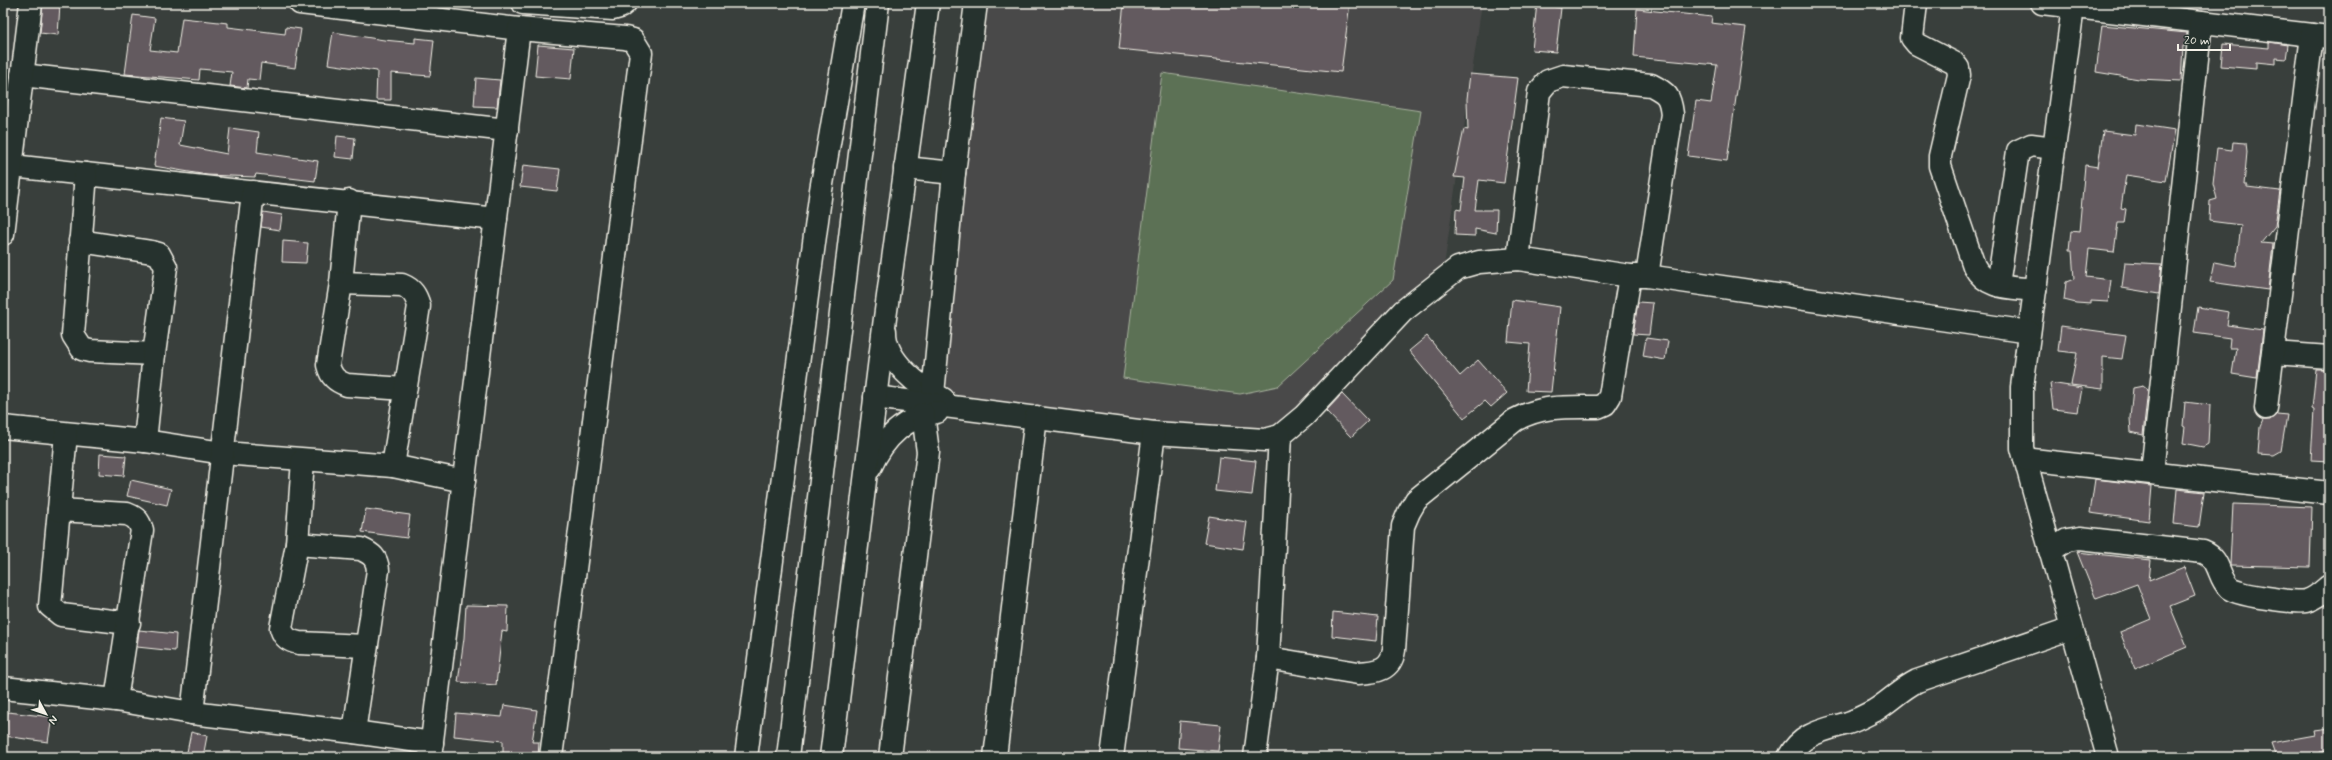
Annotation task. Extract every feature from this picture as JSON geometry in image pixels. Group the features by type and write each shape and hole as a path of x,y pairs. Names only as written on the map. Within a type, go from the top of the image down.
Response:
{"street":[{"path":"3,234 7,166 22,75 31,3"},
{"path":"300,3 519,30 625,38 633,40 641,53 551,757"},
{"path":"523,3 613,9 620,7 625,3"},
{"path":"746,757 821,190 853,3"},
{"path":"787,753 878,3"},
{"path":"830,757 885,318 928,3"},
{"path":"933,394 954,173 976,3"},
{"path":"1916,3 1912,38 1917,44 1954,63 1958,68 1959,75 1940,156 1940,166 1974,266 1984,279 1998,285 2035,290"},
{"path":"2042,3 2321,36 2266,408"},
{"path":"2073,7 2022,387 2022,448 2108,757"},
{"path":"2152,472 2201,22"},
{"path":"3,688 116,700 192,713 354,732 431,750 519,30"},
{"path":"22,75 507,130"},
{"path":"1268,658 1358,673 1372,672 1386,667 1393,659 1403,526 1416,500 1515,420 1528,413 1543,408 1598,408 1605,404 1610,396 1639,276 1672,114 1670,101 1663,91 1651,85 1563,76 1548,82 1539,92 1518,259"},
{"path":"821,190 861,145"},
{"path":"1998,285 2018,151 2031,145 2054,148"},
{"path":"7,166 349,201 496,219"},
{"path":"905,168 954,173"},
{"path":"86,174 73,335 82,349 90,351 154,354"},
{"path":"192,713 253,192"},
{"path":"349,201 341,283 328,365 331,376 339,382 347,385 405,389"},
{"path":"80,241 152,252 159,254 164,260 166,267 154,354 145,441"},
{"path":"875,397 1154,433 1242,440 1264,440 1280,436 1304,416 1403,311 1458,268 1479,262 1518,259 2029,332"},
{"path":"341,283 402,285 410,288 416,296 419,306 393,466"},
{"path":"885,318 885,339 897,363 914,381 933,394 962,408"},
{"path":"2273,353 2329,357"},
{"path":"865,478 877,453 888,439 904,424 923,414 962,408"},
{"path":"890,757 928,452 923,414"},
{"path":"995,757 1036,417"},
{"path":"3,427 145,441 223,453 393,466 464,481"},
{"path":"1112,757 1154,433"},
{"path":"66,434 50,606 61,615 129,624"},
{"path":"1255,757 1268,658 1280,436"},
{"path":"2025,459 2329,493"},
{"path":"303,460 297,544 281,628 283,635 290,641 299,643 366,646"},
{"path":"59,510 127,514 136,517 140,522 142,530 129,624 116,700"},
{"path":"2050,551 2067,540 2080,538 2203,552 2215,560 2225,582 2235,592 2300,601 2311,599 2329,586"},
{"path":"297,544 361,549 370,553 377,560 378,570 354,732"},
{"path":"1789,757 1801,741 1818,731 1849,723 1874,711 1905,687 1917,681 2072,628"}],"shaded area":[{"path":"987,3 1482,3 1443,273 1279,429 1194,430 973,401 949,391 944,375 963,174"}],"green space":[{"path":"1162,73 1421,111 1393,280 1278,386 1240,394 1123,378"}],"building":[{"path":"43,3 60,4 58,35 40,33"},
{"path":"1124,3 1350,3 1341,72 1119,49"},
{"path":"1537,3 1556,3 1555,7 1561,8 1556,52 1532,50"},
{"path":"1637,9 1712,17 1711,23 1746,27 1727,161 1688,156 1696,101 1711,103 1717,65 1634,57"},
{"path":"133,15 155,18 150,50 177,53 182,18 228,23 228,27 285,34 286,27 301,29 295,68 261,63 259,80 248,79 247,88 230,86 232,72 200,69 199,80 125,74"},
{"path":"2102,25 2187,33 2186,46 2183,46 2181,81 2139,79 2096,72"},
{"path":"333,32 415,43 415,38 434,40 430,76 391,73 391,100 376,100 377,71 328,64"},
{"path":"2269,42 2288,45 2286,59 2276,58 2276,64 2256,62 2256,69 2221,66 2223,44 2269,48"},
{"path":"538,45 574,48 571,79 535,76"},
{"path":"1470,74 1518,78 1504,183 1479,180 1475,210 1497,210 1496,233 1475,229 1475,236 1455,235 1456,209 1461,210 1465,178 1454,177 1464,129 1468,130 1467,99"},
{"path":"476,78 500,80 497,107 474,106"},
{"path":"161,118 184,121 180,145 227,154 230,128 259,132 257,152 318,161 315,181 256,174 255,177 207,175 154,166"},
{"path":"2136,124 2175,130 2166,181 2126,175 2121,208 2126,209 2124,223 2118,223 2114,252 2089,249 2086,277 2111,280 2108,302 2091,301 2091,304 2076,303 2064,300 2066,282 2074,279 2072,251 2069,251 2071,231 2079,232 2085,165 2098,167 2103,131 2135,135"},
{"path":"337,136 355,138 353,159 335,157"},
{"path":"2233,142 2246,143 2247,152 2244,185 2247,185 2247,187 2280,191 2275,226 2261,243 2273,244 2268,290 2210,282 2214,262 2236,266 2241,225 2209,221 2210,201 2217,199 2213,183 2217,148 2232,150"},
{"path":"523,165 560,169 557,191 520,187"},
{"path":"263,212 282,215 280,230 261,227"},
{"path":"283,241 308,243 306,263 282,262"},
{"path":"2125,262 2162,264 2159,294 2122,288"},
{"path":"1512,300 1560,307 1551,392 1526,391 1530,344 1508,342"},
{"path":"1638,302 1653,303 1649,335 1633,334"},
{"path":"2198,307 2229,312 2227,325 2263,330 2257,378 2232,374 2236,348 2229,348 2230,338 2194,333"},
{"path":"2061,326 2126,335 2122,359 2103,357 2103,389 2071,385 2077,353 2058,351"},
{"path":"1427,336 1460,376 1478,360 1507,393 1491,407 1485,401 1464,418 1409,351"},
{"path":"1646,338 1668,341 1665,360 1643,356"},
{"path":"2316,369 2329,369 2329,461 2311,460 2314,410 2312,409"},
{"path":"2050,383 2082,388 2078,412 2053,409"},
{"path":"2143,386 2148,390 2143,435 2131,432 2130,418 2133,388"},
{"path":"1342,394 1368,421 1351,437 1326,411"},
{"path":"2185,402 2210,405 2208,444 2203,447 2183,443 2185,427 2183,426"},
{"path":"2277,414 2287,415 2281,451 2274,455 2258,454 2260,427 2263,420 2270,420"},
{"path":"100,454 126,456 124,476 99,474"},
{"path":"1219,457 1256,461 1252,495 1215,491"},
{"path":"2095,479 2152,486 2149,521 2090,513"},
{"path":"131,480 171,489 167,505 127,496"},
{"path":"2177,489 2204,492 2199,527 2174,524"},
{"path":"2233,504 2312,507 2310,567 2230,565"},
{"path":"366,509 410,515 407,538 362,532"},
{"path":"1209,516 1247,522 1243,549 1204,543"},
{"path":"2077,552 2151,560 2149,581 2184,567 2195,596 2170,606 2187,647 2135,669 2120,632 2151,619 2137,584 2096,599"},
{"path":"466,605 508,606 507,632 502,631 496,685 458,682 464,638"},
{"path":"1333,612 1378,617 1376,641 1332,636"},
{"path":"139,630 176,634 175,651 137,647"},
{"path":"504,705 537,710 532,742 539,742 538,757 503,757 503,741 454,736 456,713 502,717"},
{"path":"8,712 52,717 48,742 4,736"},
{"path":"1180,721 1221,725 1218,751 1178,748"},
{"path":"2329,728 2329,751 2320,752 2321,757 2276,757 2271,743 2315,735 2314,730"},
{"path":"191,732 207,736 203,757 186,757"}]}
